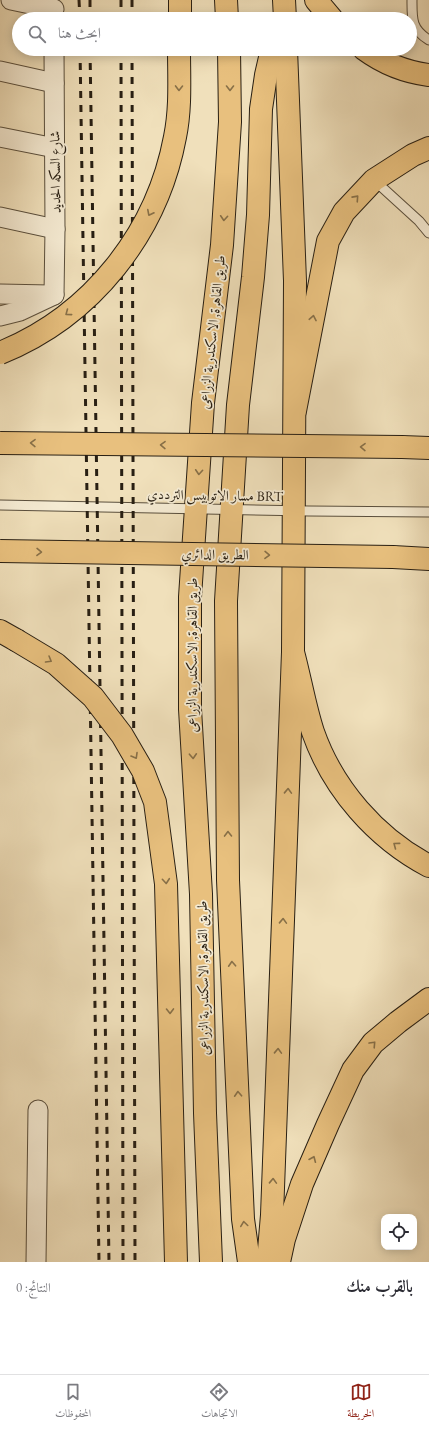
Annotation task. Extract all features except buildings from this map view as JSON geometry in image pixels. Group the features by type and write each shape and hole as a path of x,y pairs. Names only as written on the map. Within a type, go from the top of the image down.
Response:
{"highway":[{"path":"180,0 180,12"},
{"path":"226,0 227,12"},
{"path":"316,0 326,12"},
{"path":"0,353 31,338 53,325 74,309 112,272 128,251 142,228 154,205 164,180 175,135 178,112 179,56"},
{"name":"طريق القاهرة, الاسكندرية الزراعى","path":"211,1262 205,1113 201,894 190,709 190,597 203,403 222,246 230,122 229,56"},
{"path":"249,1262 243,1219 228,880 226,601 238,405 253,276 258,215 261,109 270,56"},
{"path":"268,1262 272,1215 293,652 295,281 286,56"},
{"path":"374,56 379,60 412,73 429,75"},
{"path":"295,412 328,241 344,212 374,180 414,155 429,148"},
{"path":"0,443 429,448"},
{"name":"الطريق الدائري","path":"0,551 393,557 429,559"},
{"path":"8,636 56,664 93,697 122,735 143,771 156,802 166,884 176,1262"},
{"path":"293,652 313,732 324,757 337,780 352,802 370,823 390,841 412,857 429,866"},
{"path":"279,1262 284,1239 302,1184 353,1070 373,1044 398,1022 429,999"}],"street":[{"path":"11,0 54,9"},
{"name":"شارع السكه الحديد","path":"54,56 54,296"},
{"path":"0,71 54,83"},
{"path":"0,137 55,148"},
{"path":"0,217 55,229"},
{"path":"0,294 54,296"},
{"path":"0,316 20,311 54,296"},
{"path":"36,1262 38,1110"}],"lane":[{"path":"412,0 412,12"},
{"path":"417,30 420,34 429,40"},
{"path":"374,180 429,233"},
{"name":"مسار الاتوبيس الترددي BRT","path":"0,505 429,512"}],"railway":[{"path":"79,0 80,12"},
{"path":"90,0 90,12"},
{"path":"121,0 121,12"},
{"path":"132,0 132,12"},
{"path":"80,56 99,1262"},
{"path":"90,56 109,1262"},
{"path":"121,56 123,1262"},
{"path":"132,56 135,1262"}]}
